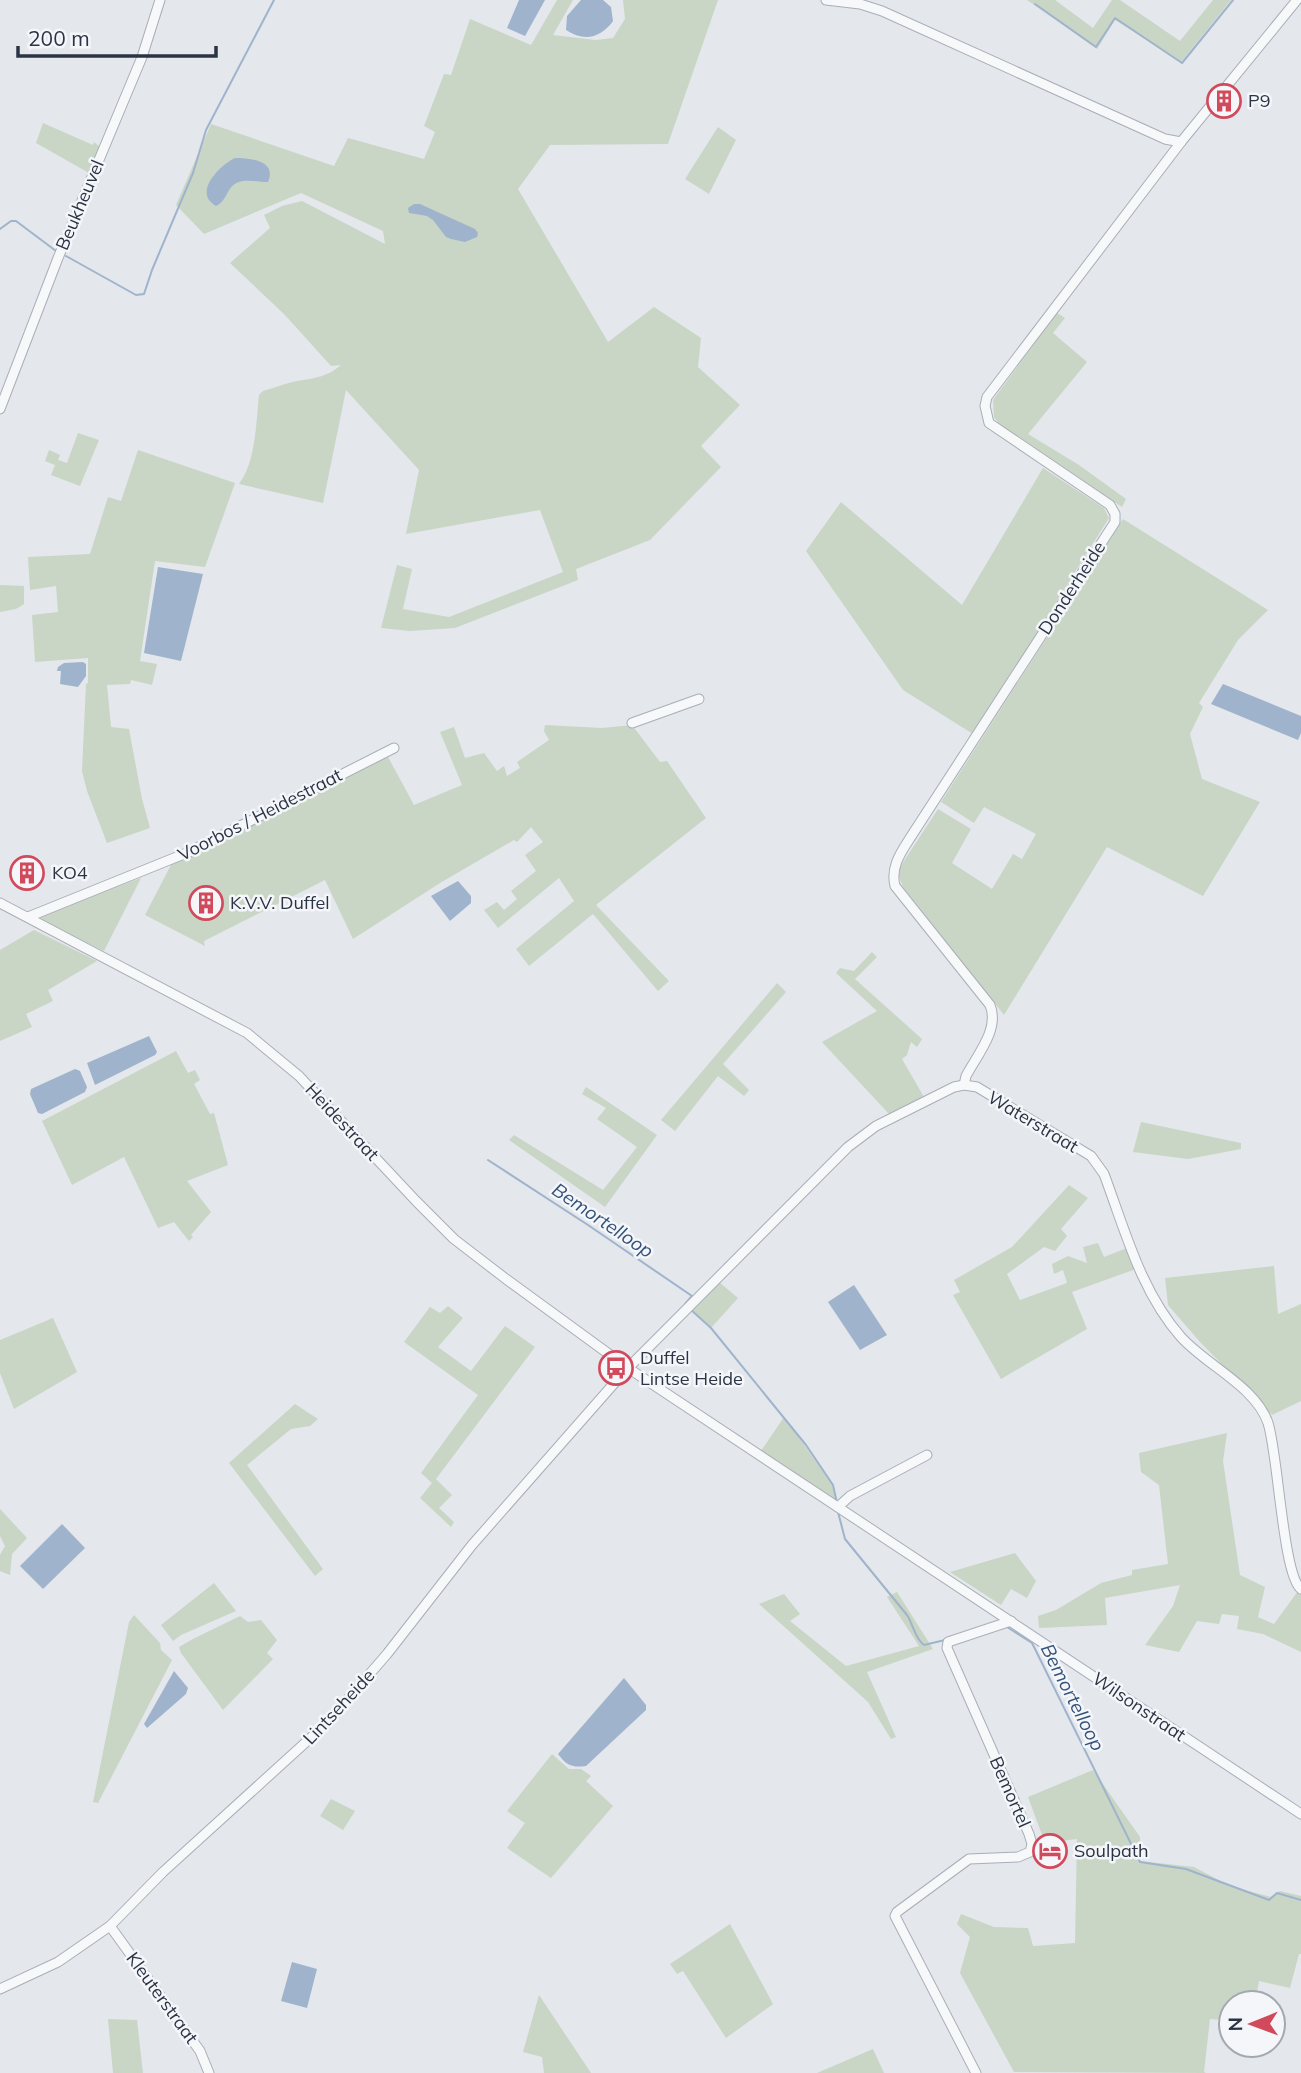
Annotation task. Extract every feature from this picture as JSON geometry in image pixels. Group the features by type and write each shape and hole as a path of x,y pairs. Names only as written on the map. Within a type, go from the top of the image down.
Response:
{"street":[{"name":"Beukheuvel","path":"0,409 58,258 142,57 160,0"},
{"path":"826,0 882,11 1165,139 1181,142"},
{"name":"Donderheide","path":"964,1085 966,1076 992,1027 994,1014 990,1005 895,886 893,872 897,859 912,835 1115,522 1115,514 1110,505 989,423 985,406 987,397 1181,142 1297,0"},
{"path":"632,723 698,699"},
{"name":"Voorbos / Heidestraat","path":"28,917 189,852 394,748"},
{"name":"Heidestraat","path":"0,903 247,1033 299,1076 454,1239 628,1368"},
{"path":"628,1368 857,1139 892,1118 954,1087 964,1085"},
{"name":"Waterstraat","path":"964,1085 977,1087 1091,1156 1104,1174 1143,1278 1158,1306 1181,1336 1228,1376 1262,1411 1270,1431 1291,1570 1297,1587 1301,1590"},
{"name":"Wilsonstraat","path":"628,1368 1301,1814"},
{"name":"Lintseheide","path":"0,1989 49,1967 110,1926 163,1872 327,1723 387,1654 472,1545 628,1368"},
{"path":"838,1507 850,1496 927,1455"},
{"name":"Bemortel","path":"976,2073 895,1916 969,1859 1018,1857 1030,1852 1029,1834 947,1648 948,1643 1011,1621"},
{"name":"Kleuterstraat","path":"110,1926 200,2051 209,2073"}],"green space":[{"path":"557,0 573,0 553,35 596,40 613,38 625,19 623,0 718,0 668,144 550,145 518,189 608,342 654,307 701,338 698,367 740,405 701,446 721,467 650,540 576,569 578,580 455,628 410,631 381,628 397,565 412,569 403,609 449,617 563,572 540,510 406,534 419,470 346,390 323,503 239,484 252,453 259,395 284,384 326,375 341,365 331,366 285,315 230,263 270,228 264,215 282,206 302,201 385,244 383,231 301,193 204,234 176,205 211,124 334,166 348,138 424,159 435,132 424,126 444,74 451,75 470,19 531,45"},
{"path":"1027,0 1055,0 1093,28 1112,0 1120,0 1180,41 1213,0 1231,0 1181,62 1115,20 1097,49"},
{"path":"43,123 93,145 94,142 100,147 89,173 36,143"},
{"path":"718,127 736,140 709,194 685,179"},
{"path":"1057,313 1065,318 1053,333 1087,362 1028,434 1079,465 1126,499 1122,507 999,424 994,417 993,400"},
{"path":"78,433 99,440 80,486 51,475 55,465 45,461 49,450 60,455 58,460 67,463"},
{"path":"138,450 235,483 205,567 155,561 140,661 157,664 152,685 131,680 130,684 107,685 111,727 129,729 150,828 107,843 82,771 88,658 35,662 32,615 58,612 56,586 30,590 28,557 90,554 108,497 121,501"},
{"path":"1043,468 1104,508 1109,518 973,734 903,690 806,551 841,502 962,605"},
{"path":"1123,519 1268,610 1238,640 1199,703 1203,707 1190,734 1202,779 1260,802 1203,896 1107,847 1004,1015 903,887 899,877 900,867 938,809 971,829 952,863 992,889 1013,854 1022,859 1036,834 984,807 974,823 941,802"},
{"path":"0,585 24,586 24,604 16,609 0,612"},
{"path":"545,725 602,728 632,725 660,762 667,761 706,818 596,905 669,981 658,991 593,914 529,966 516,949 574,901 559,878 498,928 484,910 497,902 504,910 517,899 511,891 536,871 525,855 543,842 531,827 517,842 514,840 440,883 353,939 325,880 204,941 205,946 145,915 173,861 388,757 414,805 462,785 440,732 454,727 465,758 484,753 497,771 504,766 507,776 520,768 517,762 549,740 544,731"},
{"path":"141,878 104,951 41,920 42,914"},
{"path":"34,930 97,961 48,990 53,1001 26,1014 32,1027 0,1041 0,950"},
{"path":"872,952 877,957 855,979 922,1039 917,1047 911,1042 907,1055 902,1059 924,1097 889,1114 822,1042 877,1011 836,973 840,968 854,971"},
{"path":"777,983 786,992 723,1064 749,1090 744,1096 718,1076 675,1131 661,1120"},
{"path":"176,1051 188,1073 195,1070 200,1080 194,1084 210,1114 214,1113 228,1165 187,1181 211,1212 189,1241 174,1222 158,1228 124,1157 72,1185 42,1121"},
{"path":"586,1087 657,1135 605,1207 509,1140 514,1135 603,1190 637,1147 597,1119 606,1108 582,1094"},
{"path":"1141,1122 1241,1143 1241,1149 1188,1159 1133,1152"},
{"path":"1069,1185 1088,1198 1061,1229 1067,1236 1055,1251 1044,1247 1007,1274 1020,1300 1067,1283 1063,1270 1054,1274 1052,1264 1068,1256 1087,1263 1083,1247 1098,1243 1104,1257 1127,1248 1136,1269 1072,1292 1087,1329 1001,1379 953,1295 960,1292 954,1280 1012,1247"},
{"path":"1274,1266 1278,1314 1301,1304 1301,1401 1272,1415 1200,1342 1168,1305 1165,1278"},
{"path":"719,1282 738,1298 711,1328 689,1308"},
{"path":"448,1306 463,1318 438,1347 471,1371 505,1326 535,1347 436,1479 452,1495 439,1508 454,1522 451,1527 420,1498 432,1483 421,1473 478,1395 404,1342 430,1307 440,1313"},
{"path":"53,1318 77,1372 14,1409 0,1373 0,1340"},
{"path":"295,1404 318,1419 310,1426 291,1429 247,1465 323,1569 315,1576 229,1463"},
{"path":"784,1417 833,1485 837,1502 761,1451"},
{"path":"1227,1433 1223,1461 1240,1575 1265,1587 1258,1617 1274,1624 1298,1591 1301,1593 1301,1652 1263,1634 1237,1629 1239,1616 1222,1614 1219,1624 1197,1621 1179,1652 1145,1645 1173,1606 1180,1585 1105,1598 1107,1625 1039,1628 1038,1616 1056,1610 1101,1583 1132,1575 1132,1570 1168,1564 1159,1485 1141,1472 1139,1453"},
{"path":"0,1509 27,1538 12,1554 10,1575 0,1571 0,1555 5,1546 0,1536"},
{"path":"1015,1553 1036,1581 1027,1598 1011,1589 1001,1605 950,1572"},
{"path":"214,1583 236,1611 173,1641 161,1625"},
{"path":"897,1592 933,1649 867,1672 896,1737 891,1739 868,1702 759,1604 784,1594 800,1614 790,1621 846,1666 919,1646 887,1597"},
{"path":"134,1615 172,1660 98,1803 93,1802 129,1622"},
{"path":"240,1616 248,1622 261,1620 277,1640 267,1653 273,1659 223,1710 179,1647"},
{"path":"552,1754 569,1769 581,1769 591,1776 586,1781 613,1806 551,1878 507,1848 525,1823 507,1811"},
{"path":"1093,1770 1140,1837 1140,1861 1194,1867 1230,1886 1271,1897 1280,1891 1301,1896 1301,1954 1290,1988 1259,1981 1258,1989 1217,1989 1217,2020 1210,2019 1206,2073 1014,2072 960,1973 970,1937 957,1924 961,1914 994,1927 1028,1928 1033,1946 1075,1943 1077,1839 1045,1843 1028,1797"},
{"path":"331,1799 355,1811 343,1830 320,1816"},
{"path":"730,1924 773,2004 726,2038 683,1971 677,1974 670,1964"},
{"path":"539,1995 591,2073 544,2073 542,2057 523,2052"},
{"path":"108,2019 137,2020 143,2073 113,2073"},
{"path":"873,2049 884,2073 817,2073"}],"water":[{"path":"519,0 545,0 525,36 507,28"},
{"path":"581,0 603,0 611,7 613,21 603,31 592,36 579,36 566,30 567,16"},
{"path":"235,158 255,160 266,165 270,175 268,182 239,182 216,206 209,200 208,187 216,173"},
{"path":"420,204 475,229 477,237 465,242 446,237 427,216 409,213 408,208"},
{"path":"158,567 203,574 181,661 144,653"},
{"path":"64,663 86,664 86,676 78,687 60,684 61,671 57,671 58,667"},
{"path":"1223,684 1301,716 1301,733 1298,740 1211,704"},
{"path":"458,881 471,896 471,903 450,921 431,896"},
{"path":"149,1036 157,1052 155,1055 95,1085 87,1063"},
{"path":"75,1069 80,1071 87,1087 85,1092 42,1114 38,1113 30,1094 31,1089"},
{"path":"854,1285 887,1335 860,1350 828,1302"},
{"path":"62,1524 85,1548 43,1589 20,1566"},
{"path":"174,1671 188,1688 186,1694 147,1728 144,1724"},
{"path":"624,1678 646,1705 646,1710 586,1766 577,1767 567,1763 558,1754"},
{"path":"292,1962 317,1969 307,2008 281,2001"}],"waterway":[{"path":"66,256 136,295 144,294 193,173 206,130 274,0"},
{"path":"1035,4 1096,47 1115,18 1182,63 1233,0"},
{"path":"0,229 11,221 16,221 56,251"},
{"name":"Bemortelloop","path":"488,1160 692,1296 685,1304"},
{"name":"Bemortelloop","path":"690,1309 711,1328 806,1445 833,1485 837,1503"},
{"name":"Bemortelloop","path":"838,1512 845,1539 907,1615 921,1642 924,1645 945,1640"},
{"name":"Bemortelloop","path":"1007,1627 1032,1643 1140,1862 1186,1869 1269,1900 1277,1893 1301,1900"}],"place":[{"name":"P9","path":"1224,101"},
{"name":"KO4","path":"27,873"},
{"name":"K.V.V. Duffel","path":"206,903"},
{"name":"Duffel Lintse Heide","path":"616,1368"},
{"name":"Soulpath","path":"1050,1851"}]}
